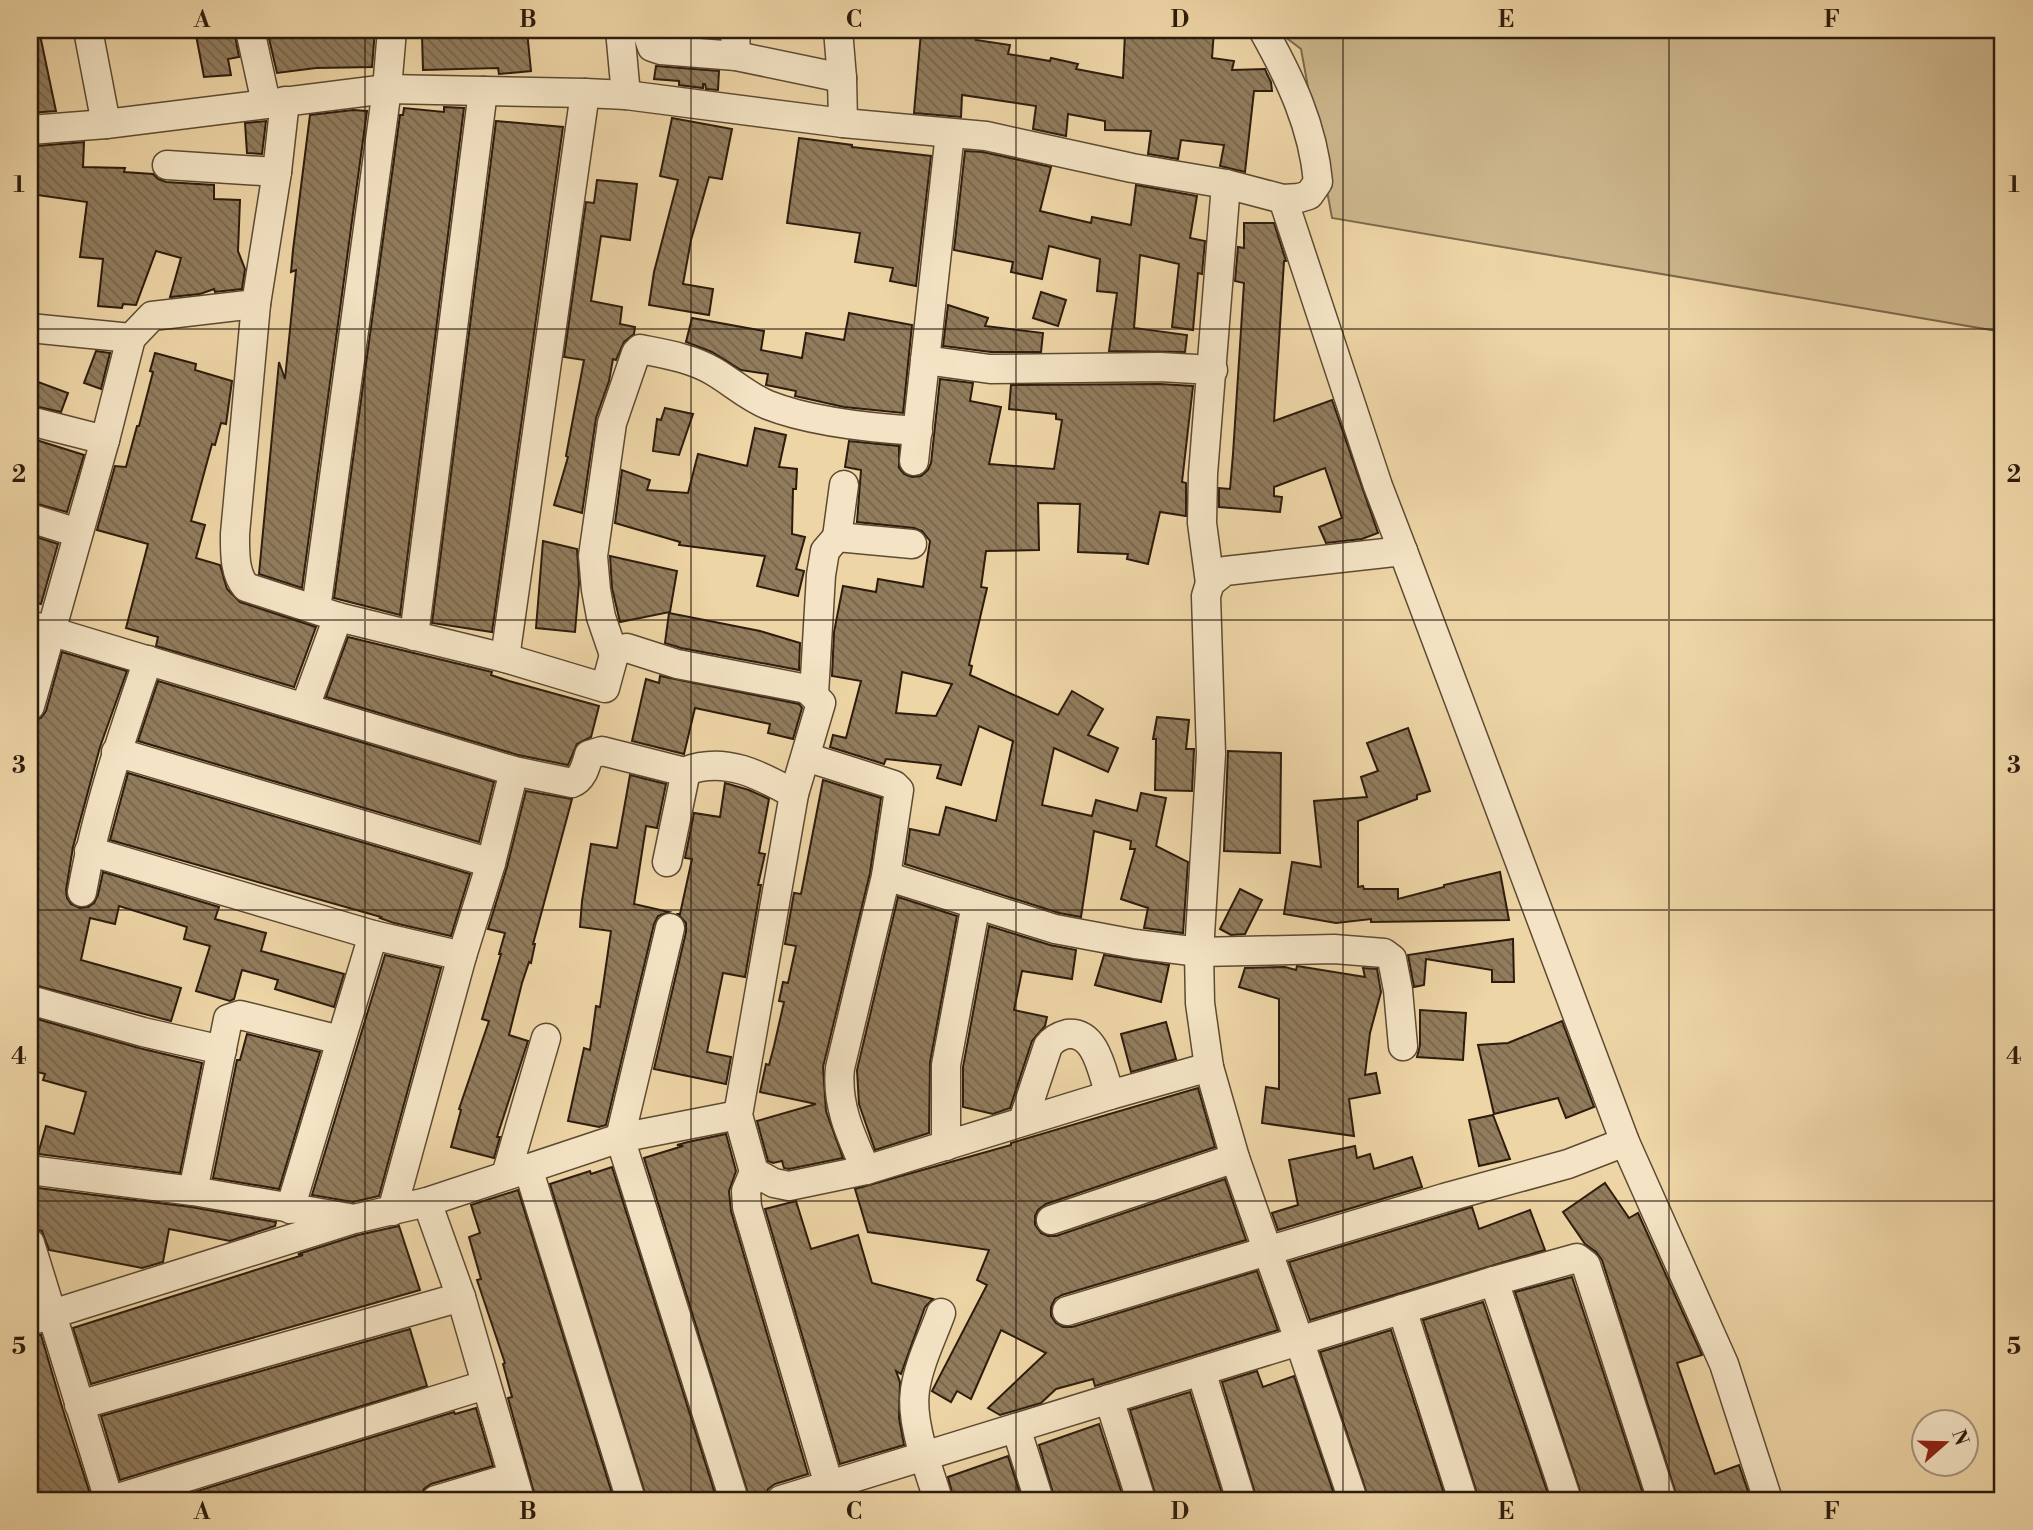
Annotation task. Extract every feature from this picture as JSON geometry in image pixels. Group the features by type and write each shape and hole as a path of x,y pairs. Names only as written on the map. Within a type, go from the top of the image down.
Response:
{"street":[{"path":"88,30 106,124"},
{"path":"250,30 276,102 277,172 256,304 235,534 240,579 246,587 327,613 505,658 605,688 614,654 627,648 677,664 807,689 821,703 794,794 738,1115 754,1172 746,1191 747,1207 829,1485"},
{"path":"305,707 327,613 392,30"},
{"path":"620,30 626,95"},
{"path":"646,30 652,47 661,50 736,43 842,78"},
{"path":"838,30 843,122"},
{"path":"30,130 106,124 387,89 626,95 843,122 986,136 1132,168 1226,184 1283,200 1299,198 1310,195 1318,182 1312,138 1290,78 1263,30"},
{"path":"414,636 484,91"},
{"path":"505,658 585,93"},
{"path":"914,461 950,133"},
{"path":"167,165 277,172"},
{"path":"1226,184 1203,474 1202,523 1210,583 1206,596 1211,754 1199,952 1200,1003 1209,1067 1235,1158 1353,1500"},
{"path":"1283,200 1378,486 1625,1142 1724,1364 1768,1500"},
{"path":"30,706 40,627 78,533 131,338 152,316 256,304"},
{"path":"30,328 131,338"},
{"path":"614,654 599,608 593,556 612,423 636,353 640,349 694,361 750,395 785,411 874,428 918,430"},
{"path":"925,360 990,369 1160,367 1213,370"},
{"path":"30,421 105,440"},
{"path":"814,694 821,575 825,551 838,537 844,485"},
{"path":"30,519 78,533"},
{"path":"838,537 912,544"},
{"path":"1210,583 1225,571 1403,551"},
{"path":"40,627 514,771 572,783 578,781 589,755 602,751 685,772 702,766 735,767 761,775 794,794"},
{"path":"82,892 89,851 116,752 148,660"},
{"path":"116,752 491,863"},
{"path":"806,757 894,785 900,793 886,876 838,1086 847,1127 866,1170"},
{"path":"392,1211 461,956 491,863 514,771"},
{"path":"667,862 685,772"},
{"path":"89,851 373,935 461,956"},
{"path":"886,876 1055,929 1199,952 1334,949 1384,953 1392,959 1404,1046"},
{"path":"946,1146 946,1065 976,904"},
{"path":"670,928 620,1138 734,1500"},
{"path":"290,1209 373,935"},
{"path":"30,1000 143,1032 222,1049"},
{"path":"192,1191 228,1018 240,1015 340,1040"},
{"path":"1023,1121 1048,1046 1062,1036 1079,1035 1087,1039 1093,1048 1110,1095"},
{"path":"546,1038 517,1172 631,1500"},
{"path":"754,1172 774,1183 789,1186 866,1170 1209,1067"},
{"path":"40,1318 354,1219 427,1202 620,1138 738,1115"},
{"path":"1067,1311 1568,1164 1625,1142"},
{"path":"1052,1220 1235,1158"},
{"path":"30,1170 192,1191 354,1219"},
{"path":"427,1202 461,1297 516,1489 436,1500"},
{"path":"30,1243 40,1318 79,1405 110,1500 485,1385"},
{"path":"781,1500 1494,1280 1573,1259 1581,1259 1584,1262 1662,1500"},
{"path":"1494,1280 1567,1500"},
{"path":"79,1405 461,1297"},
{"path":"1402,1309 1463,1500"},
{"path":"938,1500 924,1455 916,1415 915,1393 924,1357 941,1313"},
{"path":"1201,1371 1241,1500"},
{"path":"1109,1399 1141,1500"},
{"path":"1016,1428 1039,1500"}],"shaded area":[{"path":"1276,30 2003,30 2003,332 1332,218 1301,49"}],"building":[{"path":"30,30 39,30 56,111 30,113"},
{"path":"195,30 234,30 239,57 228,59 231,75 204,77"},
{"path":"267,30 375,30 372,67 316,68 277,73"},
{"path":"445,30 490,30 491,34 527,31 531,71 499,74 498,68 423,70 422,35 445,34"},
{"path":"1172,30 1214,30 1212,58 1234,61 1232,70 1265,69 1272,91 1254,91 1245,172 1220,166 1224,145 1181,140 1178,159 1148,154 1151,131 1105,130 1105,121 1068,114 1066,136 1033,129 1036,106 962,95 961,117 914,113 921,32 977,34 976,40 1010,45 1008,54 1050,61 1051,58 1078,64 1076,69 1123,78 1125,32 1172,34"},
{"path":"656,66 719,71 718,90 706,89 705,84 703,88 679,85 679,81 654,79"},
{"path":"444,107 464,108 400,615 334,598 400,115 403,115 404,108 444,112"},
{"path":"367,111 302,588 259,574 279,362 285,379 296,270 291,272 293,250 310,115"},
{"path":"672,118 732,129 722,179 709,177 691,240 683,284 713,289 709,315 649,305 654,272 678,180 660,176"},
{"path":"266,121 262,154 247,153 245,123"},
{"path":"496,121 563,127 492,632 432,623"},
{"path":"799,138 931,156 916,286 890,281 893,268 855,262 860,233 787,223"},
{"path":"84,142 83,167 125,168 124,172 153,174 166,182 214,185 214,199 240,200 238,251 245,269 242,289 215,292 214,289 200,294 170,297 181,258 156,251 136,305 123,304 122,308 98,306 103,259 80,257 87,202 30,194 37,146"},
{"path":"965,151 983,152 1051,167 1040,211 1091,223 1092,217 1131,225 1136,185 1197,196 1190,238 1205,241 1202,274 1198,273 1193,330 1172,327 1179,264 1140,255 1134,328 1187,335 1185,352 1109,351 1117,293 1097,291 1100,259 1049,246 1042,279 1011,272 1013,262 954,250"},
{"path":"597,180 637,184 630,240 601,236 591,301 622,307 620,324 635,327 634,334 624,342 616,360 613,359 609,381 596,418 582,513 554,505 568,457 566,456 584,360 564,357 586,202 594,203"},
{"path":"1244,223 1274,223 1286,261 1274,421 1332,400 1378,533 1362,539 1326,543 1319,527 1342,518 1325,468 1274,487 1274,496 1282,497 1280,512 1219,507 1219,488 1230,489 1244,283 1235,281 1238,247 1244,248"},
{"path":"1041,292 1066,300 1058,326 1033,318"},
{"path":"948,305 988,318 985,326 1043,333 1041,352 991,352 943,346"},
{"path":"849,313 912,325 903,413 844,407 795,396 796,391 766,385 768,374 741,370 712,352 686,342 692,318 764,331 761,350 802,358 806,333 844,340"},
{"path":"96,351 110,353 101,389 84,383"},
{"path":"155,353 196,364 195,370 232,381 226,424 221,423 215,445 212,444 191,521 205,525 196,558 220,565 227,589 240,602 316,627 294,687 156,646 158,637 126,628 148,544 97,530 115,466 126,467 153,372 150,371"},
{"path":"30,379 68,393 61,412 30,405"},
{"path":"940,379 973,383 970,401 1001,407 989,464 1054,469 1062,420 1056,419 1056,414 1009,409 1011,385 1193,386 1182,482 1186,483 1186,516 1160,512 1148,564 1127,559 1128,554 1078,552 1080,504 1038,503 1039,550 986,551 981,587 987,588 969,665 972,666 970,675 1058,715 1072,691 1103,709 1088,735 1118,748 1108,772 1054,748 1042,805 1092,816 1096,800 1137,811 1141,793 1166,798 1156,846 1188,862 1183,933 1144,928 1148,908 1121,899 1135,849 1130,849 1131,841 1094,831 1081,917 1059,913 905,864 910,829 939,835 946,807 996,821 1013,741 979,726 961,785 937,778 941,765 886,759 884,764 830,747 833,735 846,738 861,681 832,676 834,632 843,586 876,592 878,579 923,587 930,541 922,531 914,528 857,522 861,470 845,467 849,441 899,446 899,468 912,477 921,476 931,463","holes":["902,672 952,684 936,716 896,713"]},
{"path":"665,408 693,414 679,455 653,451 657,419 661,420"},
{"path":"755,428 786,435 779,467 797,469 796,489 793,489 792,534 805,537 796,569 804,571 798,596 757,586 765,556 679,545 680,542 615,523 622,470 650,480 647,490 688,493 698,454 747,466"},
{"path":"30,438 84,455 67,512 30,502"},
{"path":"30,535 58,544 41,604 30,601"},
{"path":"543,541 577,549 579,583 575,632 536,628"},
{"path":"610,556 677,571 670,612 620,622 612,588"},
{"path":"669,613 760,631 800,643 799,670 665,643"},
{"path":"348,637 492,672 491,675 509,681 599,706 591,737 577,744 568,765 518,755 326,697"},
{"path":"62,652 127,671 100,747 73,847 66,890 71,904 80,908 94,903 103,872 219,907 215,919 266,933 261,951 344,974 334,1007 275,989 278,980 242,970 234,999 230,1001 196,991 210,946 184,939 187,927 119,906 115,924 90,918 81,960 181,988 171,1021 30,984 30,901 38,870 30,868 30,722 41,718 46,711"},
{"path":"660,676 799,704 802,708 793,739 768,733 770,724 695,708 684,754 632,741 646,679 659,683"},
{"path":"158,681 494,782 479,842 138,741"},
{"path":"1157,717 1189,720 1186,749 1194,749 1192,791 1155,790 1156,739 1153,739"},
{"path":"1408,728 1430,791 1417,795 1417,799 1358,821 1358,887 1398,889 1398,899 1500,872 1509,920 1371,922 1371,919 1336,923 1284,914 1292,862 1321,867 1314,801 1367,797 1361,777 1378,771 1367,743"},
{"path":"1228,751 1281,753 1280,853 1224,851"},
{"path":"128,773 470,874 451,936 394,923 381,917 110,840"},
{"path":"630,775 666,784 657,828 646,826 634,904 669,912 658,916 654,924 606,1125 599,1127 568,1121 584,1048 590,1050 596,1006 600,1007 611,931 580,927 582,901 591,844 617,848"},
{"path":"823,780 881,798 870,873 823,1067 826,1111 843,1158 789,1169 784,1168 782,1161 768,1161 757,1121 816,1104 760,1092 784,1002 779,1001 783,982 788,983 796,946 785,944 794,893 801,894"},
{"path":"725,783 769,799 759,853 765,854 758,885 761,885 745,977 723,973 707,1052 731,1057 726,1084 654,1069 686,932 686,923 678,914 692,859 685,858 694,813 720,817"},
{"path":"526,791 572,799 533,944 531,963 529,962 522,983 509,1035 528,1041 497,1137 500,1137 494,1158 451,1147 461,1110 459,1109 489,1021 482,1019 505,933 488,929"},
{"path":"1240,889 1262,900 1245,934 1231,935 1220,929"},
{"path":"898,897 957,916 930,1062 929,1133 875,1150 859,1104 857,1070"},
{"path":"989,926 1076,950 1072,979 1022,971 1014,1010 1047,1017 1045,1026 1032,1041 1010,1108 993,1114 963,1107 963,1067"},
{"path":"1513,939 1514,982 1492,982 1492,970 1426,959 1424,985 1414,987 1408,955"},
{"path":"385,955 441,968 379,1196 353,1202 312,1195"},
{"path":"1104,955 1169,965 1161,1002 1095,985"},
{"path":"1297,966 1365,977 1363,968 1377,969 1381,992 1370,1033 1365,1075 1376,1073 1380,1093 1349,1099 1354,1136 1262,1123 1266,1087 1279,1089 1279,999 1239,987 1245,968 1285,967 1296,970"},
{"path":"1420,1010 1466,1013 1463,1060 1417,1057 1420,1045"},
{"path":"30,1017 202,1063 180,1173 38,1154 46,1126 74,1134 86,1092 43,1080 45,1074 30,1070"},
{"path":"1562,1021 1594,1107 1566,1118 1558,1098 1494,1114 1478,1045 1508,1043"},
{"path":"1166,1022 1176,1059 1131,1072 1121,1034"},
{"path":"247,1034 320,1052 279,1189 213,1178 237,1060 240,1060"},
{"path":"1198,1088 1215,1147 1046,1204 1038,1210 1035,1225 1041,1233 1056,1236 1225,1179 1246,1240 1062,1295 1055,1299 1051,1316 1063,1327 1072,1327 1257,1271 1278,1330 1095,1386 1093,1379 1056,1389 1041,1403 1000,1415 988,1408 1046,1353 1001,1330 971,1399 957,1391 951,1402 932,1391 987,1285 977,1280 989,1250 868,1232 855,1189"},
{"path":"1493,1115 1510,1159 1479,1166 1469,1120"},
{"path":"726,1134 736,1171 729,1191 731,1211 808,1474 775,1484 768,1489 765,1500 750,1500 644,1158 683,1146 677,1145"},
{"path":"1355,1146 1357,1158 1370,1154 1374,1169 1412,1157 1422,1187 1278,1230 1272,1213 1298,1205 1289,1160"},
{"path":"612,1167 717,1500 647,1500 550,1184"},
{"path":"1605,1183 1629,1218 1638,1213 1702,1355 1677,1363 1715,1474 1739,1465 1751,1500 1678,1500 1602,1260 1585,1244 1563,1212"},
{"path":"30,1187 191,1207 276,1222 275,1226 230,1241 169,1229 163,1262 142,1268 49,1250 42,1231 30,1227"},
{"path":"518,1190 614,1500 536,1500 508,1398 512,1397 503,1364 505,1363 477,1280 481,1279 469,1237 480,1233 471,1205"},
{"path":"796,1201 811,1249 858,1235 872,1283 933,1299 925,1307 901,1374 896,1371 900,1382 899,1418 904,1445 840,1464 765,1209"},
{"path":"1472,1207 1479,1229 1530,1210 1545,1250 1310,1320 1289,1262"},
{"path":"399,1226 420,1290 91,1384 73,1328 358,1235"},
{"path":"1572,1277 1645,1500 1583,1500 1515,1292"},
{"path":"1483,1302 1550,1500 1479,1500 1423,1320"},
{"path":"410,1329 427,1386 120,1480 101,1416"},
{"path":"1391,1330 1446,1500 1369,1500 1320,1352"},
{"path":"41,1335 92,1500 30,1500 30,1337"},
{"path":"1257,1371 1263,1387 1294,1376 1336,1500 1257,1500 1222,1382"},
{"path":"1190,1392 1224,1500 1157,1500 1130,1410"},
{"path":"476,1408 493,1466 431,1484 424,1489 420,1500 168,1500 454,1412 455,1414"},
{"path":"1099,1424 1124,1500 1055,1500 1039,1445"},
{"path":"1008,1456 1022,1500 954,1500 948,1477"}]}
